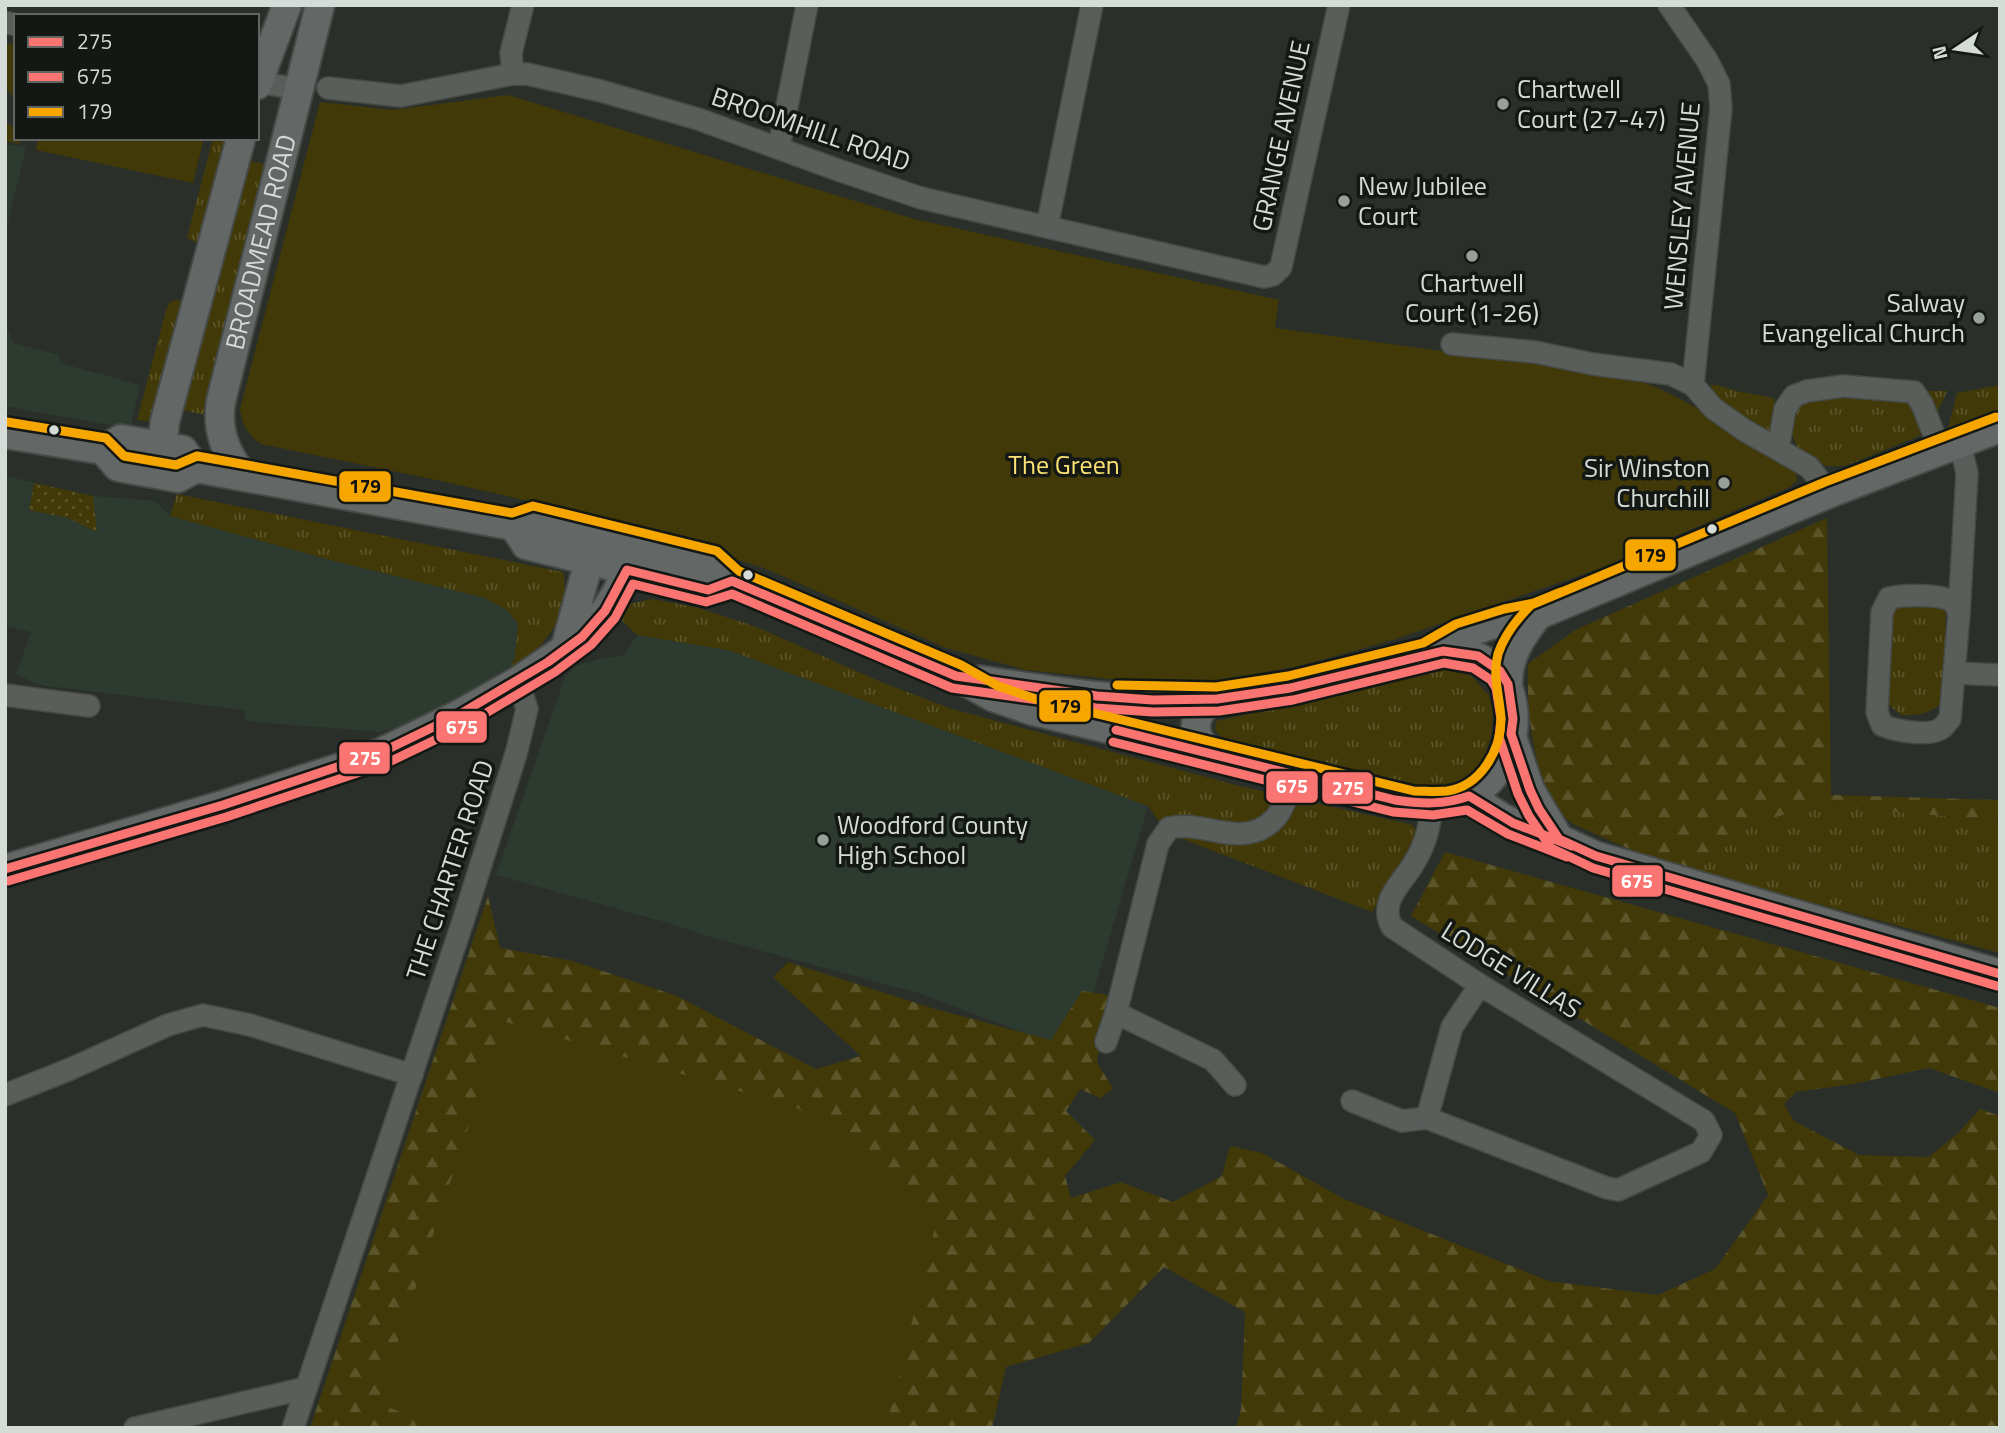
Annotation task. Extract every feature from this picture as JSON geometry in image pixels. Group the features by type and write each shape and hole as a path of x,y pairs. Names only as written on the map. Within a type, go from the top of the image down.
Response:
{"main road":[{"path":"259,80 287,5"},
{"name":"BROADMEAD ROAD","path":"244,476 232,462 224,444 219,414 320,5"},
{"name":"BROADMEAD ROAD","path":"162,446 165,421 240,140"},
{"path":"1428,654 1460,635 1538,615 1830,493 2000,428"},
{"path":"5,434 103,450 118,467 178,478 196,468 514,526 526,545 593,547 631,557 715,563 732,581 956,676 993,697 1033,711 1395,800 1448,803 1469,796 1494,777 1502,765 1511,734 1513,719 1508,684 1510,658 1518,641 1538,615"},
{"path":"103,450 121,439 183,450 196,468"},
{"path":"565,649 593,547"},
{"path":"5,869 223,805 362,759 460,714 518,681 582,637 605,611 631,557"},
{"path":"956,676 1097,696 1153,700 1217,699 1290,688 1443,651 1478,656 1500,671 1508,684"},
{"path":"1217,699 1202,708 1195,725 1201,744 1219,755"},
{"path":"1511,734 1530,790 1559,839"},
{"path":"1469,796 1518,825 1559,839 1596,856 2000,974"}],"street":[{"path":"513,74 510,53 523,5"},
{"path":"779,147 807,5"},
{"path":"1047,227 1092,5"},
{"name":"GRANGE AVENUE","path":"1273,275 1281,267 1339,5"},
{"name":"WENSLEY AVENUE","path":"1669,5 1707,60 1719,84 1721,108 1693,385"},
{"name":"BROOMHILL ROAD","path":"328,88 401,96 513,74 527,74 601,90 698,119 921,198 1264,277 1273,275"},
{"path":"259,83 298,89"},
{"path":"1452,344 1535,352 1593,364 1671,374 1693,385 1713,408 1744,430 1809,467 1830,493"},
{"path":"1779,449 1785,409 1794,396 1807,391 1843,386 1914,392 1951,448 1966,462 1959,614 1950,719 1943,728 1932,732 1894,730 1882,725 1877,712 1882,612 1889,598 1902,595 1942,598 1954,603 1959,614"},
{"path":"1954,673 2000,675"},
{"name":"THE CHARTER ROAD","path":"293,1428 412,1075 523,731 527,709 518,681"},
{"path":"5,695 89,706"},
{"path":"1106,1042 1116,1013 1158,844 1169,828 1179,825 1236,834 1254,834 1276,820 1288,792 1292,773"},
{"name":"LODGE VILLAS","path":"1427,1118 1618,1191 1701,1152 1712,1135 1704,1121 1480,985 1392,927 1387,918 1390,896 1415,862 1428,830 1431,804"},
{"path":"1352,1101 1402,1121 1427,1118 1452,1027 1480,985"},
{"path":"1116,1013 1213,1060 1235,1086"},
{"path":"5,1095 168,1025 203,1015 250,1025 412,1075"},
{"path":"135,1428 306,1388"}],"shaded area":[{"path":"5,144 26,147 5,235"},
{"path":"5,324 14,343 59,355 60,363 140,385 130,429 5,406"},
{"path":"5,476 93,496 155,501 170,516 334,561 485,598 508,611 518,624 515,657 502,674 424,717 381,732 245,721 245,710 39,685 16,674 31,632 5,626"},
{"name":"Woodford County High School","path":"637,635 728,650 1148,806 1076,1052 918,993 496,875 565,677 575,666 603,658 623,656"}],"green space":[{"path":"14,44 14,98 5,87 5,45"},
{"name":"The Green","path":"508,95 914,219 1279,300 1275,328 1628,377 1670,394 1789,464 1796,473 1797,481 1790,487 1601,568 1393,640 1299,666 1207,683 1119,680 1026,670 946,648 764,568 615,521 441,481 261,444 246,429 240,409 320,102 393,110"},
{"path":"5,121 14,128 14,140 19,140 20,144 5,141"},
{"path":"38,140 204,140 193,183 36,150"},
{"path":"212,140 230,140 198,243 187,238"},
{"path":"250,161 269,165 210,416 182,410"},
{"path":"174,300 182,301 185,307 157,422 137,420 166,310"},
{"path":"1711,385 1774,398 1776,432 1767,437 1709,393"},
{"path":"2000,385 2000,411 1948,428 1957,393"},
{"path":"1925,391 1947,391 1935,418"},
{"path":"1809,397 1893,398 1907,401 1920,416 1925,428 1919,436 1845,466 1826,466 1799,451 1791,432 1796,406"},
{"path":"34,483 93,496 97,532 68,518 29,510"},
{"path":"177,494 563,572 565,588 560,614 547,637 519,668 511,665 515,657 518,624 508,611 485,598 334,561 170,516"},
{"path":"1827,518 1831,795 2000,800 2000,821 1819,805 1735,828 1699,872 1632,850 1569,821 1547,790 1534,748 1528,703 1528,664 1575,630"},
{"path":"1915,593 1946,610 1943,702 1924,713 1901,715 1885,701 1892,605"},
{"path":"652,599 699,608 754,626 886,684 952,709 1236,785 1413,825 1416,832 1402,863 1372,912 1177,837 1160,823 1148,806 728,650 637,635 616,615 629,604"},
{"path":"1447,668 1472,676 1489,696 1493,711 1492,732 1483,761 1463,781 1442,789 1407,789 1223,739 1215,730 1216,721 1340,695 1427,669"},
{"path":"1819,805 2000,821 2000,953 1699,872 1735,828"},
{"path":"1445,852 2000,1008 2000,1093 1929,1068 1853,1084 1796,1092 1784,1104 1794,1121 1859,1155 1929,1157 1957,1134 1980,1109 2000,1116 2000,1428 1236,1428 1241,1409 1245,1312 1164,1267 1089,1343 1006,1367 992,1428 310,1428 488,896 500,948 573,961 677,996 816,1069 861,1056 773,977 788,962 935,1009 1051,1040 1082,991 1108,995 1097,1062 1113,1089 1100,1098 1080,1089 1066,1111 1095,1140 1065,1176 1071,1198 1121,1182 1173,1202 1222,1176 1230,1146 1262,1153 1344,1199 1549,1281 1658,1295 1715,1269 1768,1195 1735,1113 1411,916"},
{"path":"503,1021 799,1109 938,1215 886,1428 440,1428 378,1403"}],"transit line":[{"name":"179","path":"7,422 106,438 124,456 176,465 197,456 512,513 533,506 717,551 739,571 961,665 998,686 1036,699 1414,791 1447,791 1470,782 1487,765 1493,754 1501,719 1496,678 1498,654 1512,628 1531,605 1825,482 1996,417"},
{"name":"275","path":"5,869 223,805 382,752 460,714 548,662 582,637 605,611 627,570 708,590 732,581 956,676 1097,696 1153,700 1217,699 1290,688 1443,651 1478,656 1500,671 1508,684 1513,719 1511,734 1530,790 1559,839 1596,856 2000,974"},
{"name":"675","path":"8,881 226,817 387,763 466,725 555,672 591,645 615,618 633,584 706,602 732,594 952,688 1096,708 1153,712 1219,711 1293,700 1444,663 1473,668 1491,680 1496,688 1501,719 1499,737 1518,794 1551,848 1593,868 1997,986"},
{"name":"179","path":"1117,685 1216,687 1288,676 1423,643 1456,624 1534,603 1561,592"},
{"name":"275","path":"1116,730 1395,800 1432,803 1469,796 1513,823 1572,846"},
{"name":"675","path":"1113,742 1393,812 1433,815 1467,810 1508,834 1567,857"}],"place":[{"name":"Chartwell Court (27-47)","path":"1503,104"},
{"name":"New Jubilee Court","path":"1344,201"},
{"name":"Chartwell Court (1-26)","path":"1472,256"},
{"name":"Salway Evangelical Church","path":"1979,318"},
{"name":"Sir Winston Churchill","path":"1724,483"},
{"name":"Woodford County High School","path":"823,840"}]}
